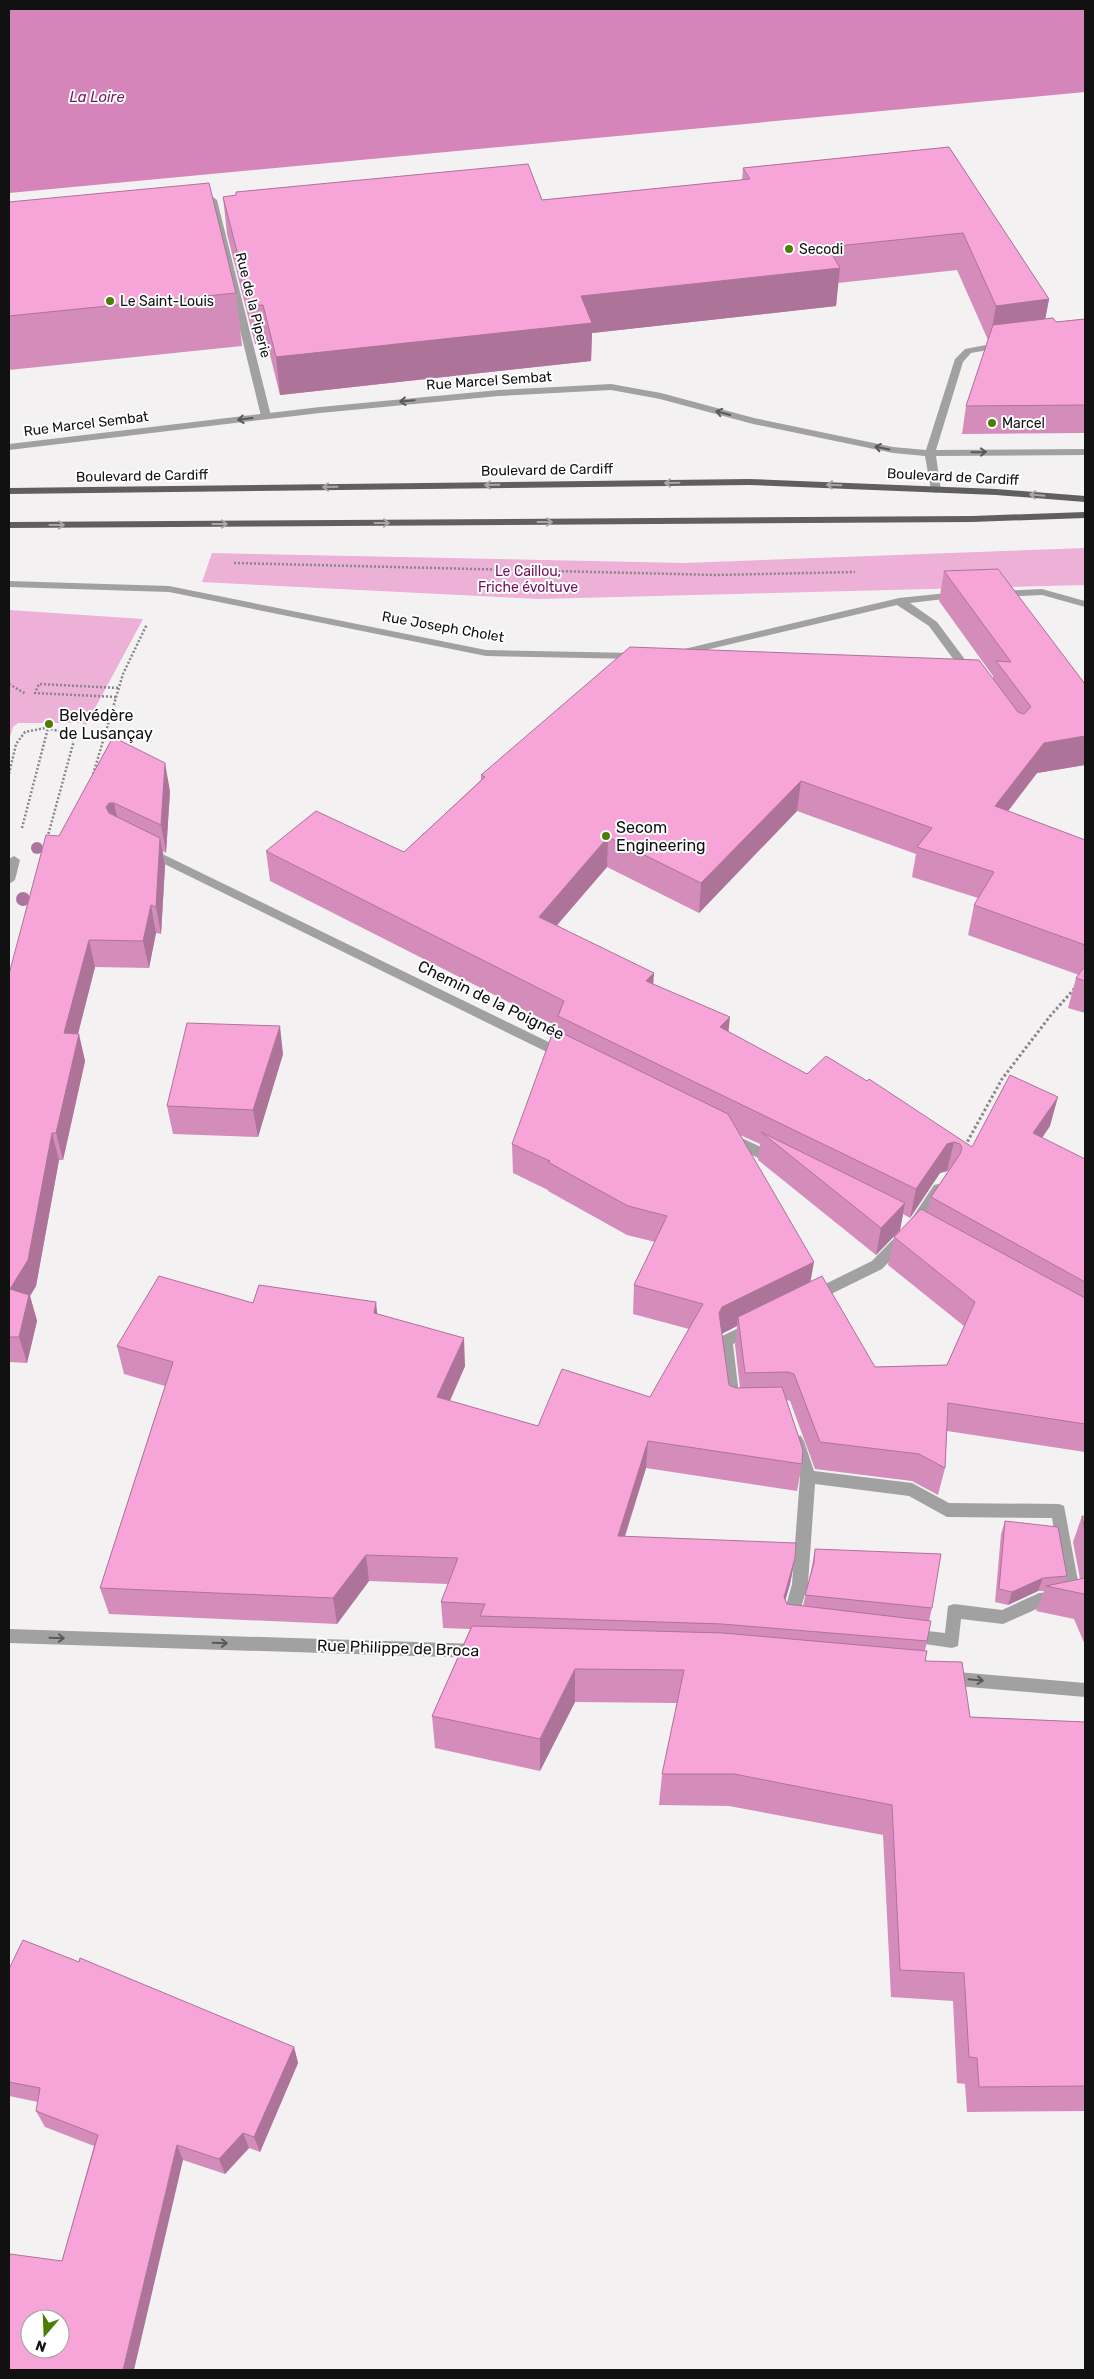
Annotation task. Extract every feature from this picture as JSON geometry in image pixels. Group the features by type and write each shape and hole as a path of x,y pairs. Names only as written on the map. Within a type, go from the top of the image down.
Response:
{"main road":[{"name":"Boulevard de Cardiff","path":"9,491 749,482 1085,499"},
{"path":"9,525 962,520 1085,515"}],"street":[{"name":"Rue de la Piperie","path":"184,202 213,200 266,416"},
{"path":"936,490 930,453 958,361 968,351 1013,344"},
{"name":"Rue Marcel Sembat","path":"9,446 266,416 499,393 612,387 661,396 762,423 893,450 930,453 1085,452"},
{"name":"Rue Joseph Cholet","path":"9,584 169,589 486,653 584,656 648,655"},
{"path":"984,594 1042,592 1085,604"},
{"path":"665,654 692,650 899,601 965,595"},
{"path":"899,601 932,624 973,680"},
{"name":"Chemin de la Poignée","path":"136,845 574,1060"},
{"path":"9,880 14,860"},
{"path":"717,1131 788,1166"},
{"path":"801,1303 877,1265 913,1228 947,1178"},
{"path":"750,1408 733,1408 725,1341 767,1320"},
{"path":"790,1424 808,1477 800,1584 789,1623 808,1626"},
{"path":"808,1477 912,1490 947,1510 1059,1511 1073,1597 1039,1600 1003,1617 954,1610 952,1641 894,1635"},
{"name":"Rue Philippe de Broca","path":"9,1636 492,1651"},
{"path":"927,1676 1085,1690"}],"path":[{"path":"225,563 715,575 861,572"},
{"path":"91,779 125,669 144,629"},
{"path":"9,684 26,694"},
{"path":"116,697 35,693 39,684 119,688"},
{"path":"20,837 48,728"},
{"path":"14,860 48,728"},
{"path":"9,774 19,736 32,730 48,728 65,730 73,734 74,738 46,843"},
{"path":"947,1178 1002,1079 1051,1015 1080,982"}],"green space":[{"name":"Le Caillou, Friche évoltuve","path":"1085,548 1085,585 538,599 202,582 212,553 684,563"},
{"path":"9,610 143,619 86,725 82,723 18,723 13,727 9,740"}],"water":[{"name":"La Loire","path":"9,9 1085,9 1085,92 9,193"}],"building":[{"path":"949,147 1049,299 996,306 963,233 828,247 840,268 581,296 592,323 276,357 263,305 251,306 223,197 236,195 236,192 528,164 542,200 750,179 743,168"},
{"path":"209,183 236,293 9,316 9,202"},
{"path":"1053,318 1056,322 1085,319 1085,405 966,406 993,325"},
{"path":"998,569 1085,684 1085,736 1044,743 995,806 1085,840 1085,945 974,905 994,872 917,847 932,828 801,781 701,883 608,837 539,917 654,973 646,981 730,1017 720,1027 807,1074 826,1056 867,1081 869,1079 972,1147 1010,1075 1058,1097 1033,1133 1085,1159 1085,1282 931,1197 960,1154 962,1148 960,1144 954,1142 947,1144 916,1189 558,1016 564,1001 266,851 316,811 404,852 485,777 481,775 630,647 979,660 1018,712 1024,714 1031,707 996,661 1011,662 944,571"},
{"path":"113,737 165,763 161,825 114,803 109,803 106,807 109,813 160,838 156,907 151,905 143,941 89,940 64,1033 79,1034 56,1133 52,1133 28,1260 10,1289 29,1295 19,1337 9,1337 9,974 46,835 59,836"},
{"path":"1085,966 1085,981 1076,978"},
{"path":"187,1023 280,1026 253,1110 167,1106"},
{"path":"554,1029 728,1114 814,1262 722,1307 719,1313 729,1385 736,1388 782,1387 803,1450 802,1464 648,1441 618,1536 796,1543 795,1558 784,1597 787,1604 931,1621 927,1641 722,1624 480,1616 485,1604 441,1602 458,1558 366,1555 333,1598 100,1588 173,1362 117,1346 159,1276 253,1303 259,1285 376,1302 374,1313 464,1338 437,1397 538,1426 562,1369 650,1397 703,1304 634,1285 667,1216 628,1206 548,1162 550,1161 512,1144"},
{"path":"761,1132 905,1203 881,1228"},
{"path":"921,1209 1085,1298 1085,1424 948,1403 945,1468 919,1454 820,1442 794,1374 788,1372 745,1373 738,1317 822,1276 875,1367 947,1365 975,1302 894,1237"},
{"path":"1082,1516 1085,1517 1085,1532"},
{"path":"1005,1521 1058,1527 1067,1576 1043,1578 1012,1592 999,1589"},
{"path":"815,1549 941,1554 932,1608 805,1595 814,1563"},
{"path":"1085,1578 1085,1596 1084,1594 1046,1586"},
{"path":"472,1626 723,1633 927,1651 925,1661 962,1662 970,1717 1085,1722 1085,2086 979,2087 977,2058 969,2057 964,1973 900,1970 892,1805 734,1774 662,1774 684,1670 575,1669 540,1739 432,1716"},
{"path":"23,1940 79,1962 80,1958 294,2047 254,2137 243,2133 219,2159 177,2145 123,2370 9,2370 10,2254 62,2261 98,2135 36,2111 40,2088 9,2082 9,1969"}],"ferry route":[{"path":"275,9 343,9"}],"place":[{"name":"Secodi","path":"789,249"},
{"name":"Le Saint-Louis","path":"110,301"},
{"name":"Marcel","path":"992,423"},
{"name":"Belvédère de Lusançay","path":"49,724"},
{"name":"Secom Engineering","path":"606,836"}]}
